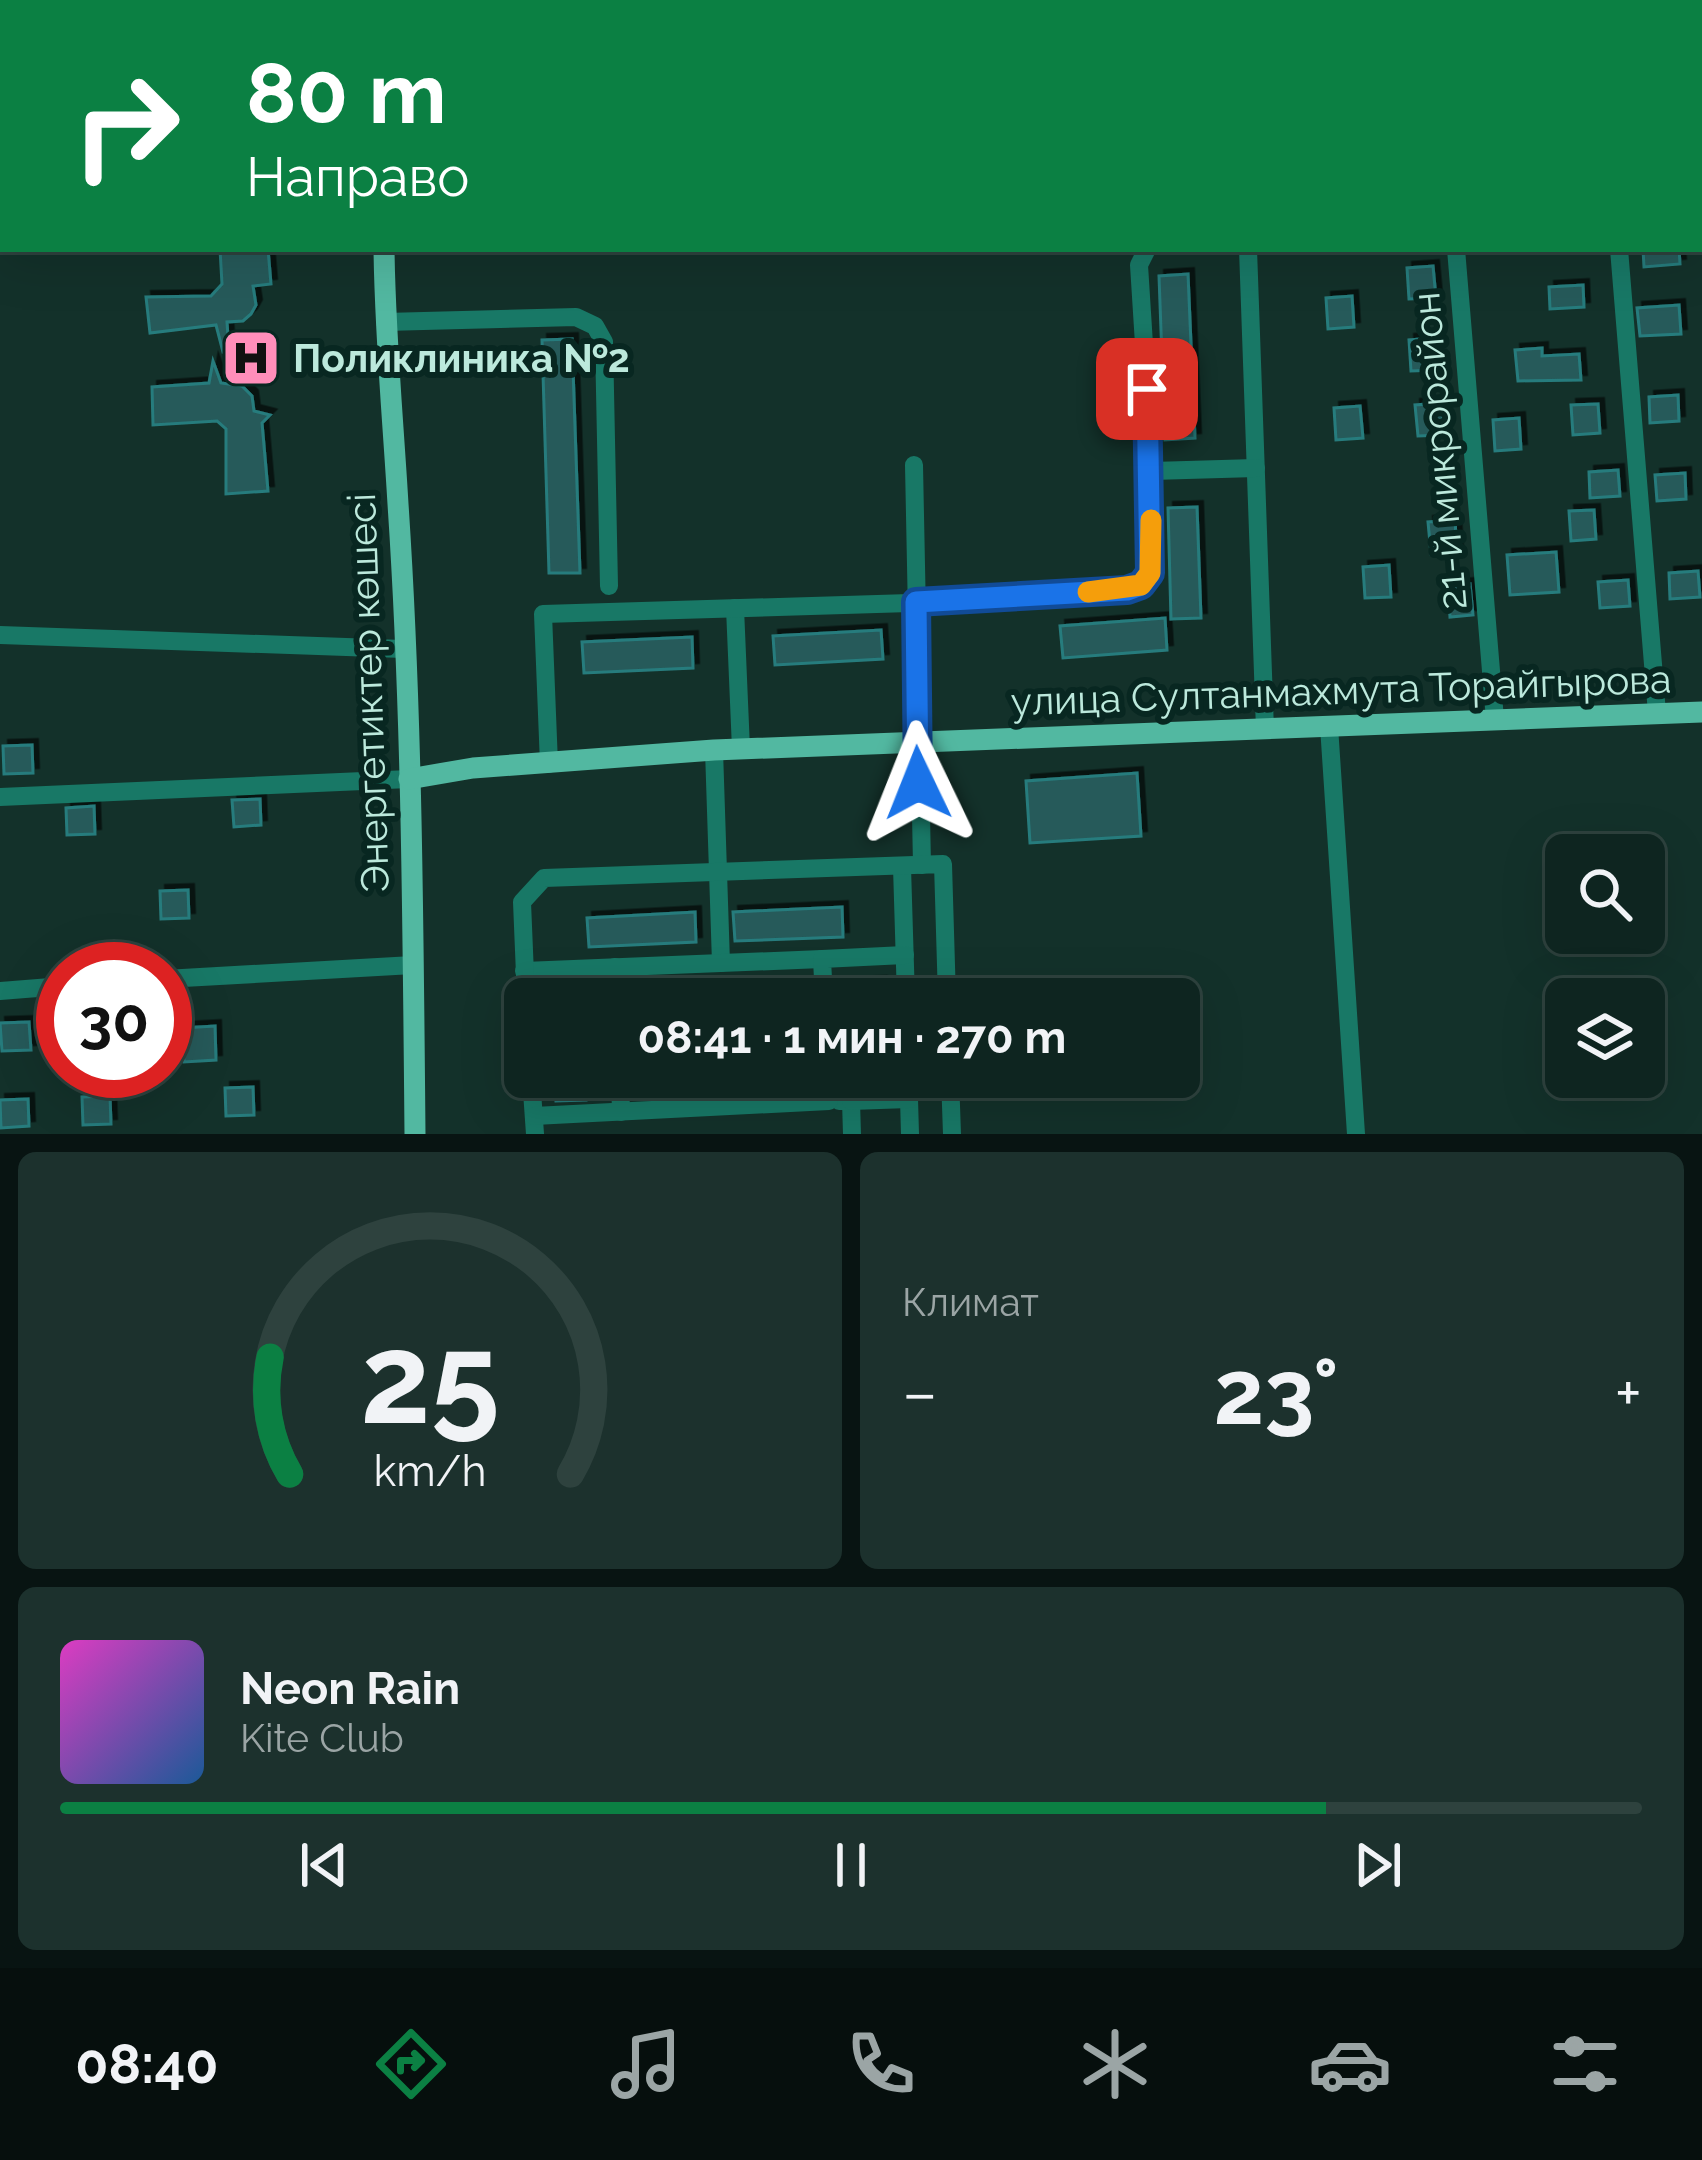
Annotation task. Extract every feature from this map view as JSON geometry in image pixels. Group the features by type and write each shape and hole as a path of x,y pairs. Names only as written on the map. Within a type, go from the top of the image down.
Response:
{"main road":[{"name":"Энергетиктер көшесі","path":"384,252 409,779 416,1134"},
{"name":"улица Султанмахмута Торайгырова","path":"409,779 714,750 1702,712"}],"street":[{"path":"1248,252 1265,730"},
{"name":"21-й микрорайон","path":"1456,252 1495,719"},
{"path":"1619,252 1658,713"},
{"path":"549,764 543,614 916,602 1141,585 1150,573 1152,471 1142,254"},
{"path":"385,322 576,317 596,326 604,342 609,586"},
{"path":"906,978 916,742 914,465"},
{"path":"1152,471 1256,468"},
{"path":"735,608 741,749"},
{"path":"0,634 404,649"},
{"path":"1329,726 1356,1134"},
{"path":"714,750 721,963"},
{"path":"0,797 409,779"},
{"path":"525,978 522,902 544,878 943,864 946,978"},
{"path":"524,970 905,956"},
{"path":"822,959 823,978"},
{"path":"192,977 413,965"},
{"path":"615,967 615,978"},
{"path":"0,991 36,988"},
{"path":"621,1098 621,1112"},
{"path":"951,1098 952,1134"},
{"path":"534,1125 621,1112 909,1099 910,1134"},
{"path":"851,1101 852,1134"}],"building":[{"path":"220,252 268,252 271,284 253,286 256,305 251,314 243,321 227,322 229,351 223,352 216,325 150,333 146,297 211,296 222,284"},
{"path":"1643,252 1679,252 1680,264 1644,267"},
{"path":"1433,266 1436,298 1409,299 1407,268"},
{"path":"1188,274 1195,438 1165,440 1159,276"},
{"path":"1583,285 1584,307 1550,309 1549,287"},
{"path":"1352,296 1354,327 1328,329 1326,298"},
{"path":"1679,305 1681,334 1640,336 1637,308"},
{"path":"1435,338 1438,370 1411,371 1409,340"},
{"path":"572,339 580,573 549,573 542,340"},
{"path":"1542,348 1542,356 1579,354 1581,380 1518,381 1515,350"},
{"path":"213,361 221,383 242,386 252,396 254,411 270,415 262,423 268,491 226,494 226,429 217,421 153,425 152,387 209,383"},
{"path":"1678,395 1679,421 1650,423 1649,397"},
{"path":"1442,403 1444,435 1418,436 1415,405"},
{"path":"1598,404 1600,433 1573,435 1571,405"},
{"path":"1360,406 1363,438 1336,440 1334,408"},
{"path":"1519,418 1521,449 1495,451 1493,420"},
{"path":"1618,470 1620,496 1590,498 1589,472"},
{"path":"1685,473 1686,499 1657,501 1655,475"},
{"path":"1197,507 1201,618 1171,619 1168,508"},
{"path":"1594,510 1596,539 1571,541 1569,511"},
{"path":"1455,520 1457,552 1431,554 1428,522"},
{"path":"1556,552 1559,592 1510,595 1507,555"},
{"path":"1389,565 1391,597 1365,598 1363,567"},
{"path":"1698,571 1700,597 1670,599 1669,573"},
{"path":"1628,580 1630,606 1600,608 1598,582"},
{"path":"1470,584 1473,615 1450,617 1448,586"},
{"path":"1165,618 1167,650 1063,658 1060,626"},
{"path":"881,630 883,659 775,665 773,636"},
{"path":"692,637 693,668 584,673 582,642"},
{"path":"32,745 33,773 4,774 3,746"},
{"path":"1137,773 1141,836 1030,843 1026,781"},
{"path":"260,799 261,825 234,827 232,800"},
{"path":"94,806 95,834 67,835 66,808"},
{"path":"188,890 189,918 161,919 160,891"},
{"path":"842,907 843,937 735,941 733,912"},
{"path":"695,912 696,942 589,947 587,918"},
{"path":"29,1022 31,1050 2,1051 0,1023"},
{"path":"215,1026 216,1060 192,1062 192,1027"},
{"path":"253,1087 254,1115 226,1116 225,1088"},
{"path":"82,1098 110,1098 111,1124 83,1125"},
{"path":"28,1099 29,1126 1,1128 0,1100"}],"slow traffic":[{"path":"1088,592 1141,585 1150,573 1151,520"}],"place":[{"name":"Поликлиника №2","path":"251,358"}],"route":[{"path":"918,783 916,602 1127,590 1141,585 1150,573 1152,471 1147,389"}]}
